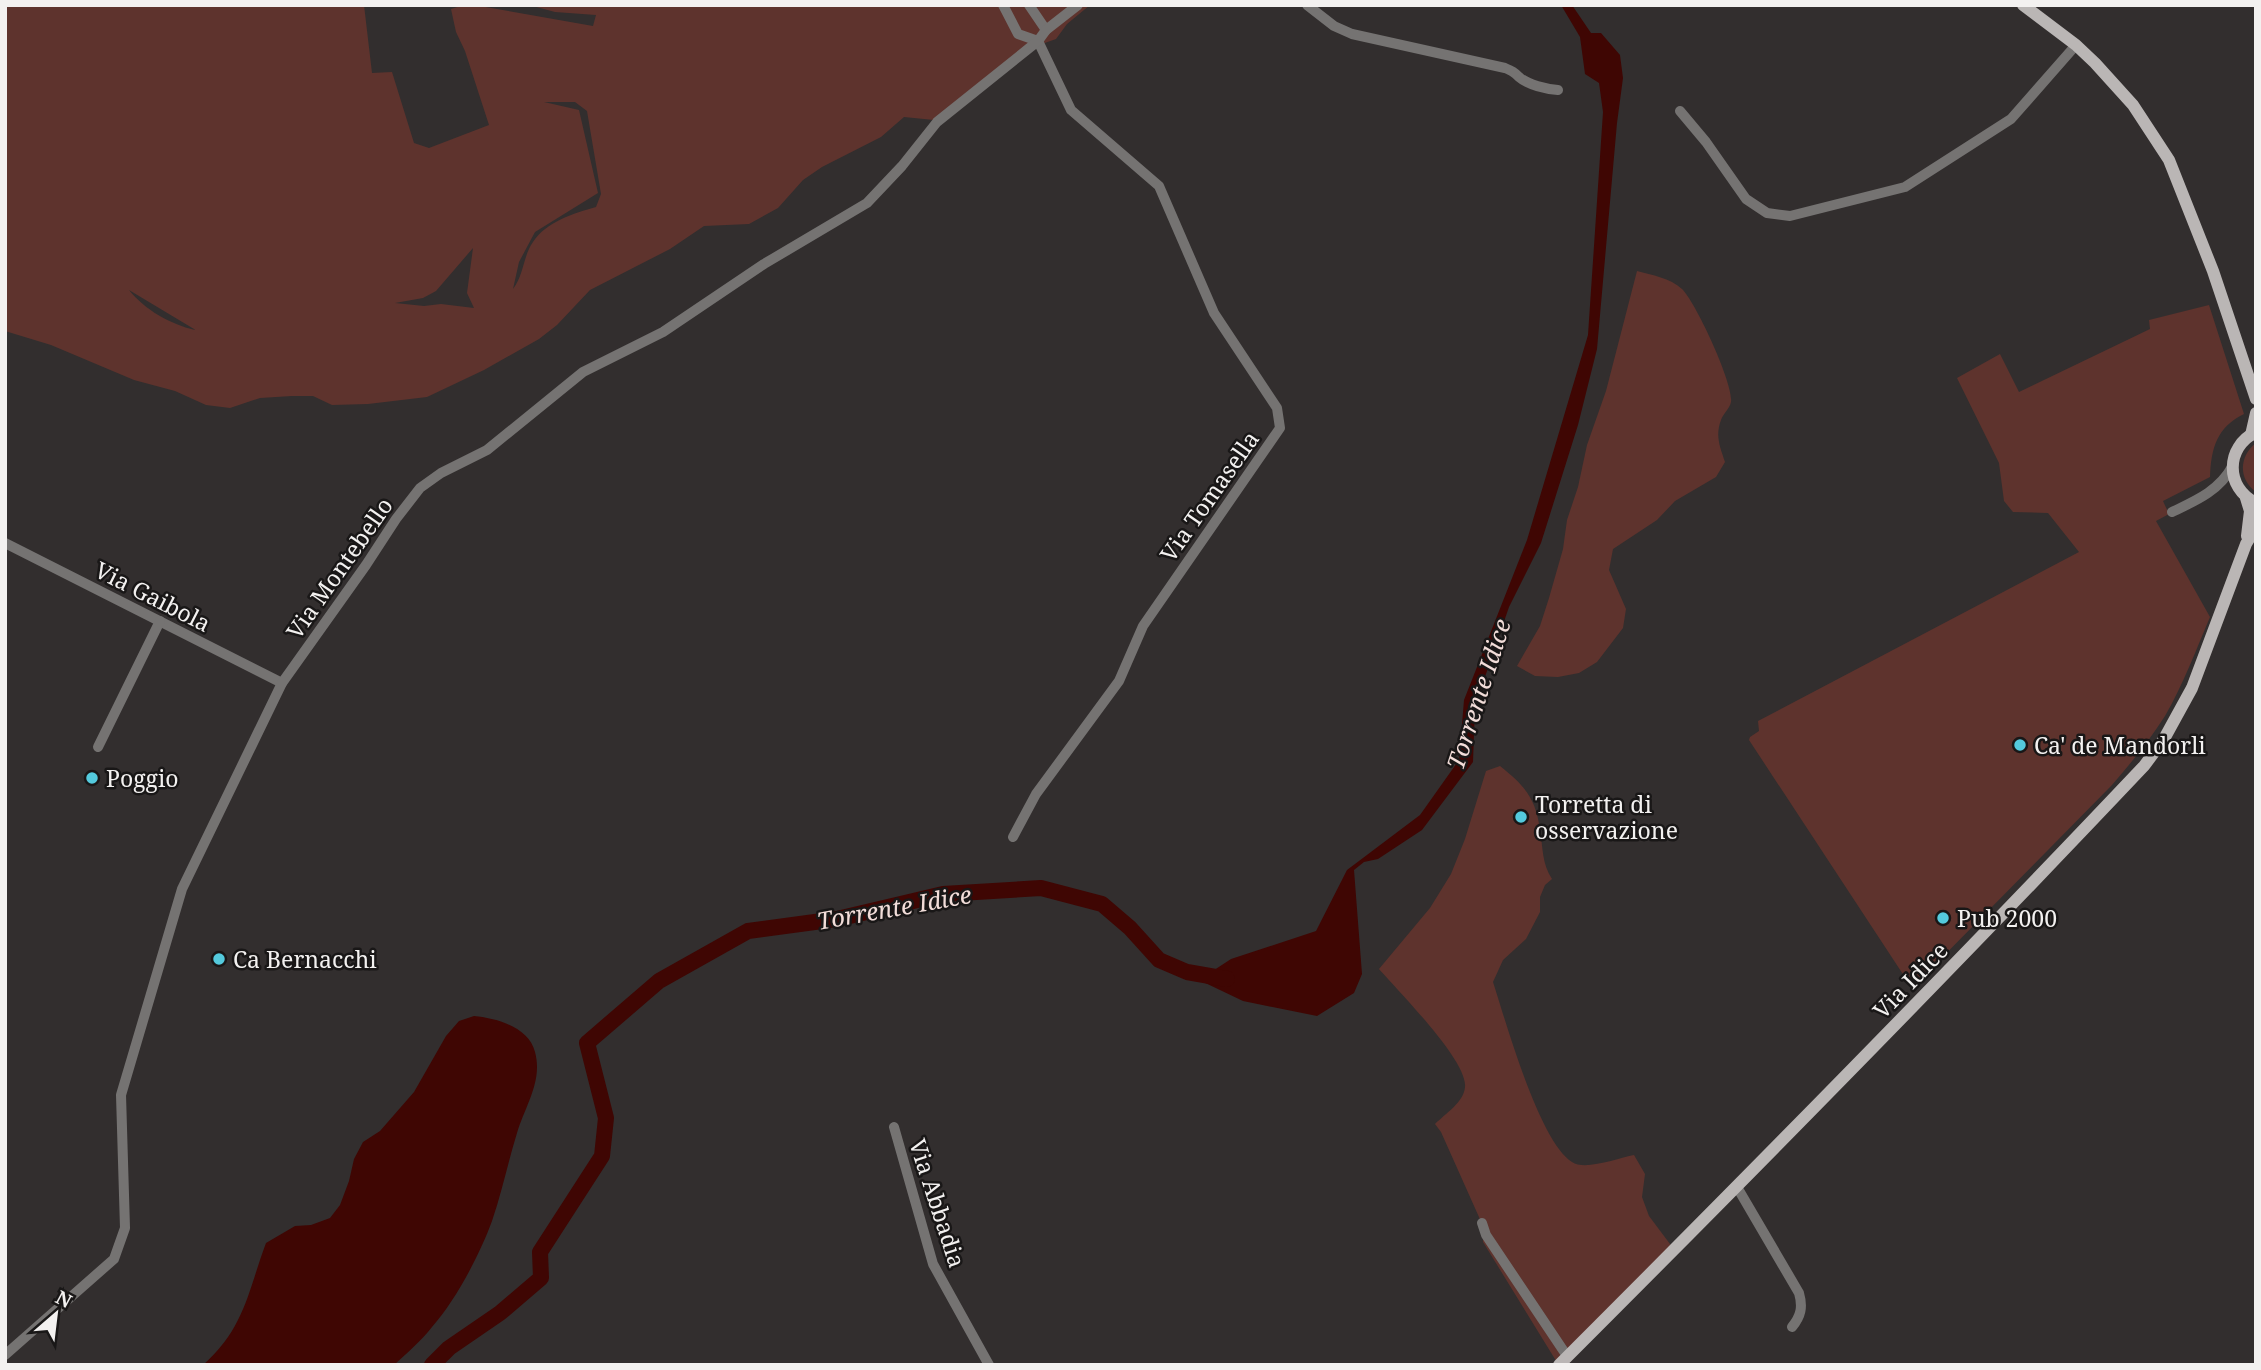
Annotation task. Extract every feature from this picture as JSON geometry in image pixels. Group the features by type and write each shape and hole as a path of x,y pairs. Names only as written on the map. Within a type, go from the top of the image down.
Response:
{"main road":[{"path":"2023,5 2076,45 2133,105 2169,160 2213,271 2256,400"},
{"path":"2232,467 2234,454 2242,442 2253,433 2256,413"},
{"name":"Via Idice","path":"2232,467 2232,477 2248,498 2250,511 2246,544"},
{"name":"Via Idice","path":"1563,1360 1983,936 2144,766 2164,739 2192,688 2246,544 2256,527"}],"street":[{"path":"1003,5 1018,34 1038,41"},
{"path":"1029,5 1046,30"},
{"name":"Via Montebello","path":"5,1354 114,1259 125,1228 121,1095 182,889 282,684 420,488 441,473 487,450 583,372 663,332 764,264 867,204 937,122 1079,5"},
{"path":"1307,5 1334,26 1352,34 1505,68 1532,83 1558,90"},
{"name":"Via Tomasella","path":"1013,837 1036,794 1119,681 1143,626 1280,428 1277,408 1214,313 1159,186 1071,110 1038,41"},
{"path":"1680,111 1706,142 1746,199 1767,213 1790,216 1905,187 2011,119 2076,45"},
{"path":"2209,493 2226,478 2232,467"},
{"path":"2172,512 2220,490 2248,498"},
{"name":"Via Gaibola","path":"5,543 282,684"},
{"path":"98,747 160,621"},
{"name":"Via Abbadia","path":"894,1127 933,1264 989,1365"},
{"path":"1737,1187 1799,1293 1802,1304 1799,1318 1792,1327"},
{"path":"1482,1223 1486,1235 1563,1360"}],"shaded area":[{"path":"5,5 364,5 372,73 392,72 414,143 429,148 489,125 465,51 456,32 451,9 464,5 593,26 596,15 555,12 529,5 1090,5 1067,24 1056,39 1025,50 944,121 904,117 881,137 822,167 803,180 778,208 749,224 704,226 670,249 590,290 557,325 539,339 484,370 427,397 332,405 313,396 292,396 260,398 230,408 206,405 175,391 134,380 51,345 5,331","holes":["544,102 575,102 587,111 601,194 596,207 561,219 539,235 530,247 513,289 519,262 535,232 598,193 579,110","473,248 467,293 474,308 395,303 423,298 436,291","129,290 195,330 176,324 143,304"]},
{"path":"1637,271 1666,280 1682,289 1696,309 1712,343 1730,392 1731,402 1718,431 1725,462 1716,477 1675,501 1657,520 1613,549 1609,570 1626,609 1623,628 1597,662 1579,673 1558,677 1535,676 1517,666 1540,626 1549,598 1587,445 1606,391"},
{"path":"2209,305 2244,414 2227,425 2217,439 2210,477 2163,501 2169,514 2156,521 2210,617 2189,667 2165,716 2140,752 2112,785 1912,988 1749,740 1750,737 1759,731 1758,721 2079,552 2048,513 2013,512 2004,501 1999,463 1957,378 2000,354 2019,392 2150,329 2149,320"},
{"path":"2256,443 2256,492 2246,481 2243,468 2246,454"},
{"path":"1500,766 1522,786 1532,801 1538,819 1545,862 1552,879 1545,885 1540,897 1540,912 1526,939 1503,960 1493,982 1525,1079 1548,1131 1560,1150 1572,1162 1593,1165 1634,1155 1645,1174 1642,1197 1649,1216 1673,1248 1558,1364 1483,1242 1483,1226 1435,1124 1461,1098 1465,1087 1463,1075 1444,1044 1379,969 1430,908 1451,874 1486,771"}],"water":[{"path":"1561,5 1572,5 1591,33 1601,33 1620,55 1623,78 1597,349 1578,425 1541,543 1509,607 1475,706 1473,762 1422,830 1378,859 1364,862 1354,870 1362,974 1354,993 1317,1016 1243,1001 1199,980 1231,959 1316,931 1347,870 1420,815 1459,760 1464,700 1527,540 1588,335 1603,112 1599,83 1585,74 1580,37"},
{"path":"474,1016 510,1025 526,1036 535,1052 537,1073 487,1234 474,1262 441,1316 394,1365 203,1365 237,1323 266,1243 295,1226 311,1225 330,1218 340,1205 354,1159 363,1142 380,1131 414,1092 446,1036 459,1021"}],"waterway":[{"name":"Torrente Idice","path":"432,1365 449,1348 500,1313 541,1278 540,1252 602,1156 606,1118 587,1043 659,981 748,931 837,919 943,894 1041,888 1102,904 1130,928 1159,960 1187,972 1227,979"}],"place":[{"name":"Ca' de Mandorli","path":"2020,745"},
{"name":"Poggio","path":"92,778"},
{"name":"Torretta di osservazione","path":"1521,817"},
{"name":"Pub 2000","path":"1943,918"},
{"name":"Ca Bernacchi","path":"219,959"}]}
